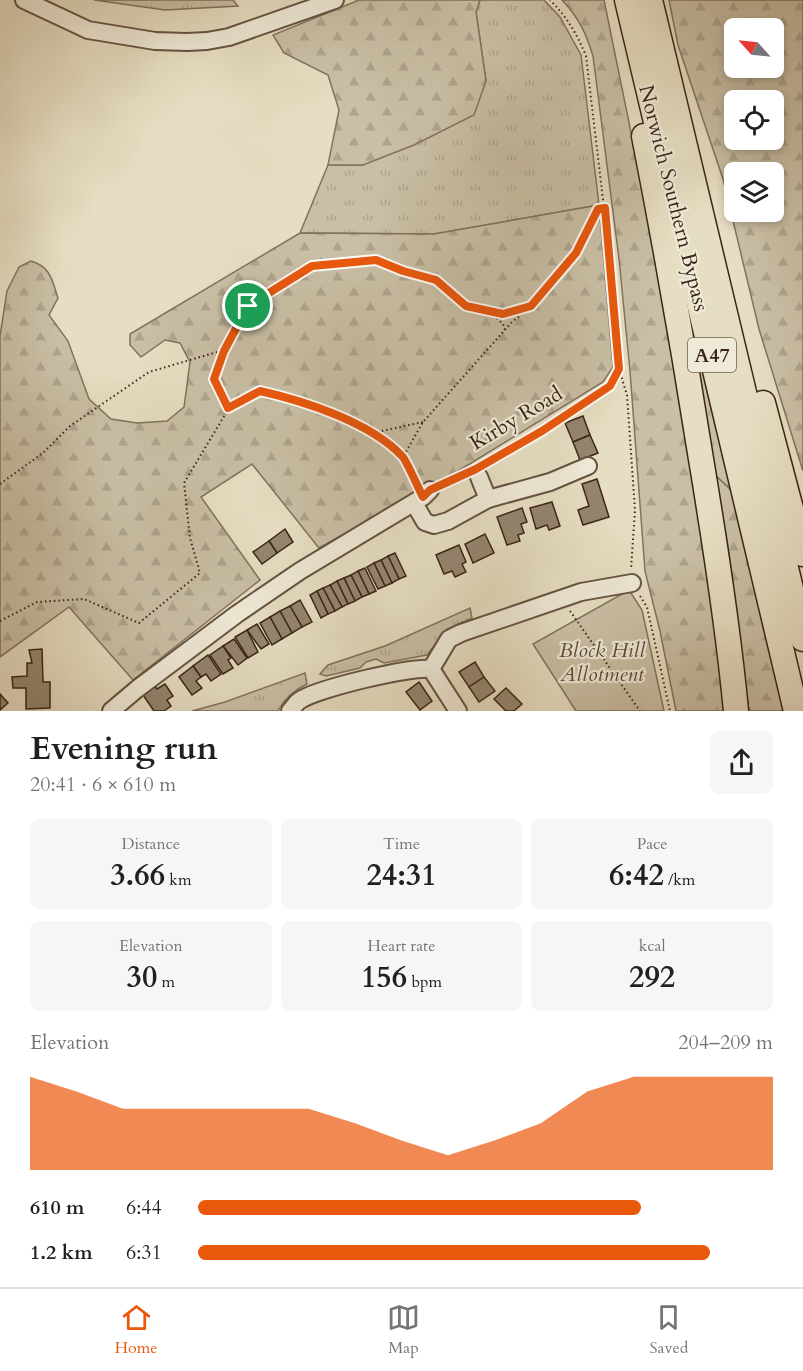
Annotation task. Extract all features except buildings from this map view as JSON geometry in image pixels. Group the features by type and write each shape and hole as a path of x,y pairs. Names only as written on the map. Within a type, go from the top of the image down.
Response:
{"highway":[{"name":"A47","path":"613,0 643,130 674,291 717,552 736,711"},
{"name":"Norwich Southern Bypass","path":"627,0 796,711"},
{"name":"Norwich Southern Bypass","path":"650,0 803,639"},
{"name":"A47","path":"659,40 752,362 803,554"}],"street":[{"path":"24,0 88,30 155,41 187,42 207,42 229,37 335,0"},
{"path":"111,711 237,614 300,571 422,497 425,522 434,525 448,521 488,499 550,482 588,466"},
{"path":"474,473 488,499"},
{"path":"431,669 449,639 581,592 632,583"},
{"path":"290,711 300,700 317,693 373,677 420,667 431,669 458,711"}],"path":[{"path":"550,0 577,33 586,56 605,208 619,369 627,395 635,510 632,583 646,607 670,711"},
{"path":"403,457 423,422 505,330 531,306 576,253 598,209 605,208"},
{"path":"228,408 214,379 224,351 248,306 312,266 376,260 403,271 436,280 466,306 503,314 531,306"},
{"path":"489,312 503,324 505,330"},
{"path":"0,484 43,453 70,426 149,372 224,351"},
{"name":"Kirby Road","path":"422,497 474,473 542,431 610,386 619,369"},
{"path":"0,621 37,602 84,599 140,622 200,573 190,538 184,483 228,408 260,391 303,401 373,433 403,457 422,497"},
{"path":"373,433 423,422"},
{"path":"562,598 640,711"}],"green space":[{"path":"94,0 233,0 238,6 165,10"},
{"path":"359,0 480,0 476,12 486,81 474,115 414,145 363,165 328,165 339,110 328,75 284,53 273,35"},
{"path":"480,0 544,0 560,17 581,55 599,205 434,234 300,233 328,165 363,165 486,81 476,12"},
{"path":"562,0 604,0 674,343 718,645 725,711 676,711 645,571 619,259 593,56 581,26"},
{"path":"669,0 803,0 803,471 759,329 733,222 784,222 784,162 724,162 724,183 678,45"},
{"path":"599,205 613,367 603,382 450,476 319,548 252,464 201,497 260,580 133,680 69,607 0,657 0,336 7,291 19,267 31,261 43,267 50,275 58,298 49,315 68,341 89,399 111,419 137,423 167,421 184,407 190,362 180,343 165,340 141,357 130,345 130,334 300,233 434,234"},
{"path":"683,289 731,490 716,476"},
{"path":"716,476 731,490 784,711 749,711 729,553"},
{"name":"Block Hill Allotment","path":"629,590 642,610 664,711 576,711 533,644"},
{"path":"470,608 472,618 447,629 427,655 384,663 376,659 366,662 360,668 326,676 320,674 328,665 385,646"},
{"path":"305,673 307,684 290,695 278,711 192,711 225,702"}],"route":[{"path":"605,208 619,369 610,386 542,431 476,469 430,490 423,497 403,457 373,433 303,401 260,391 228,408 214,379 224,351 248,306 312,266 376,260 403,271 436,280 466,306 503,314 531,306 576,253 598,209 605,208"}]}
